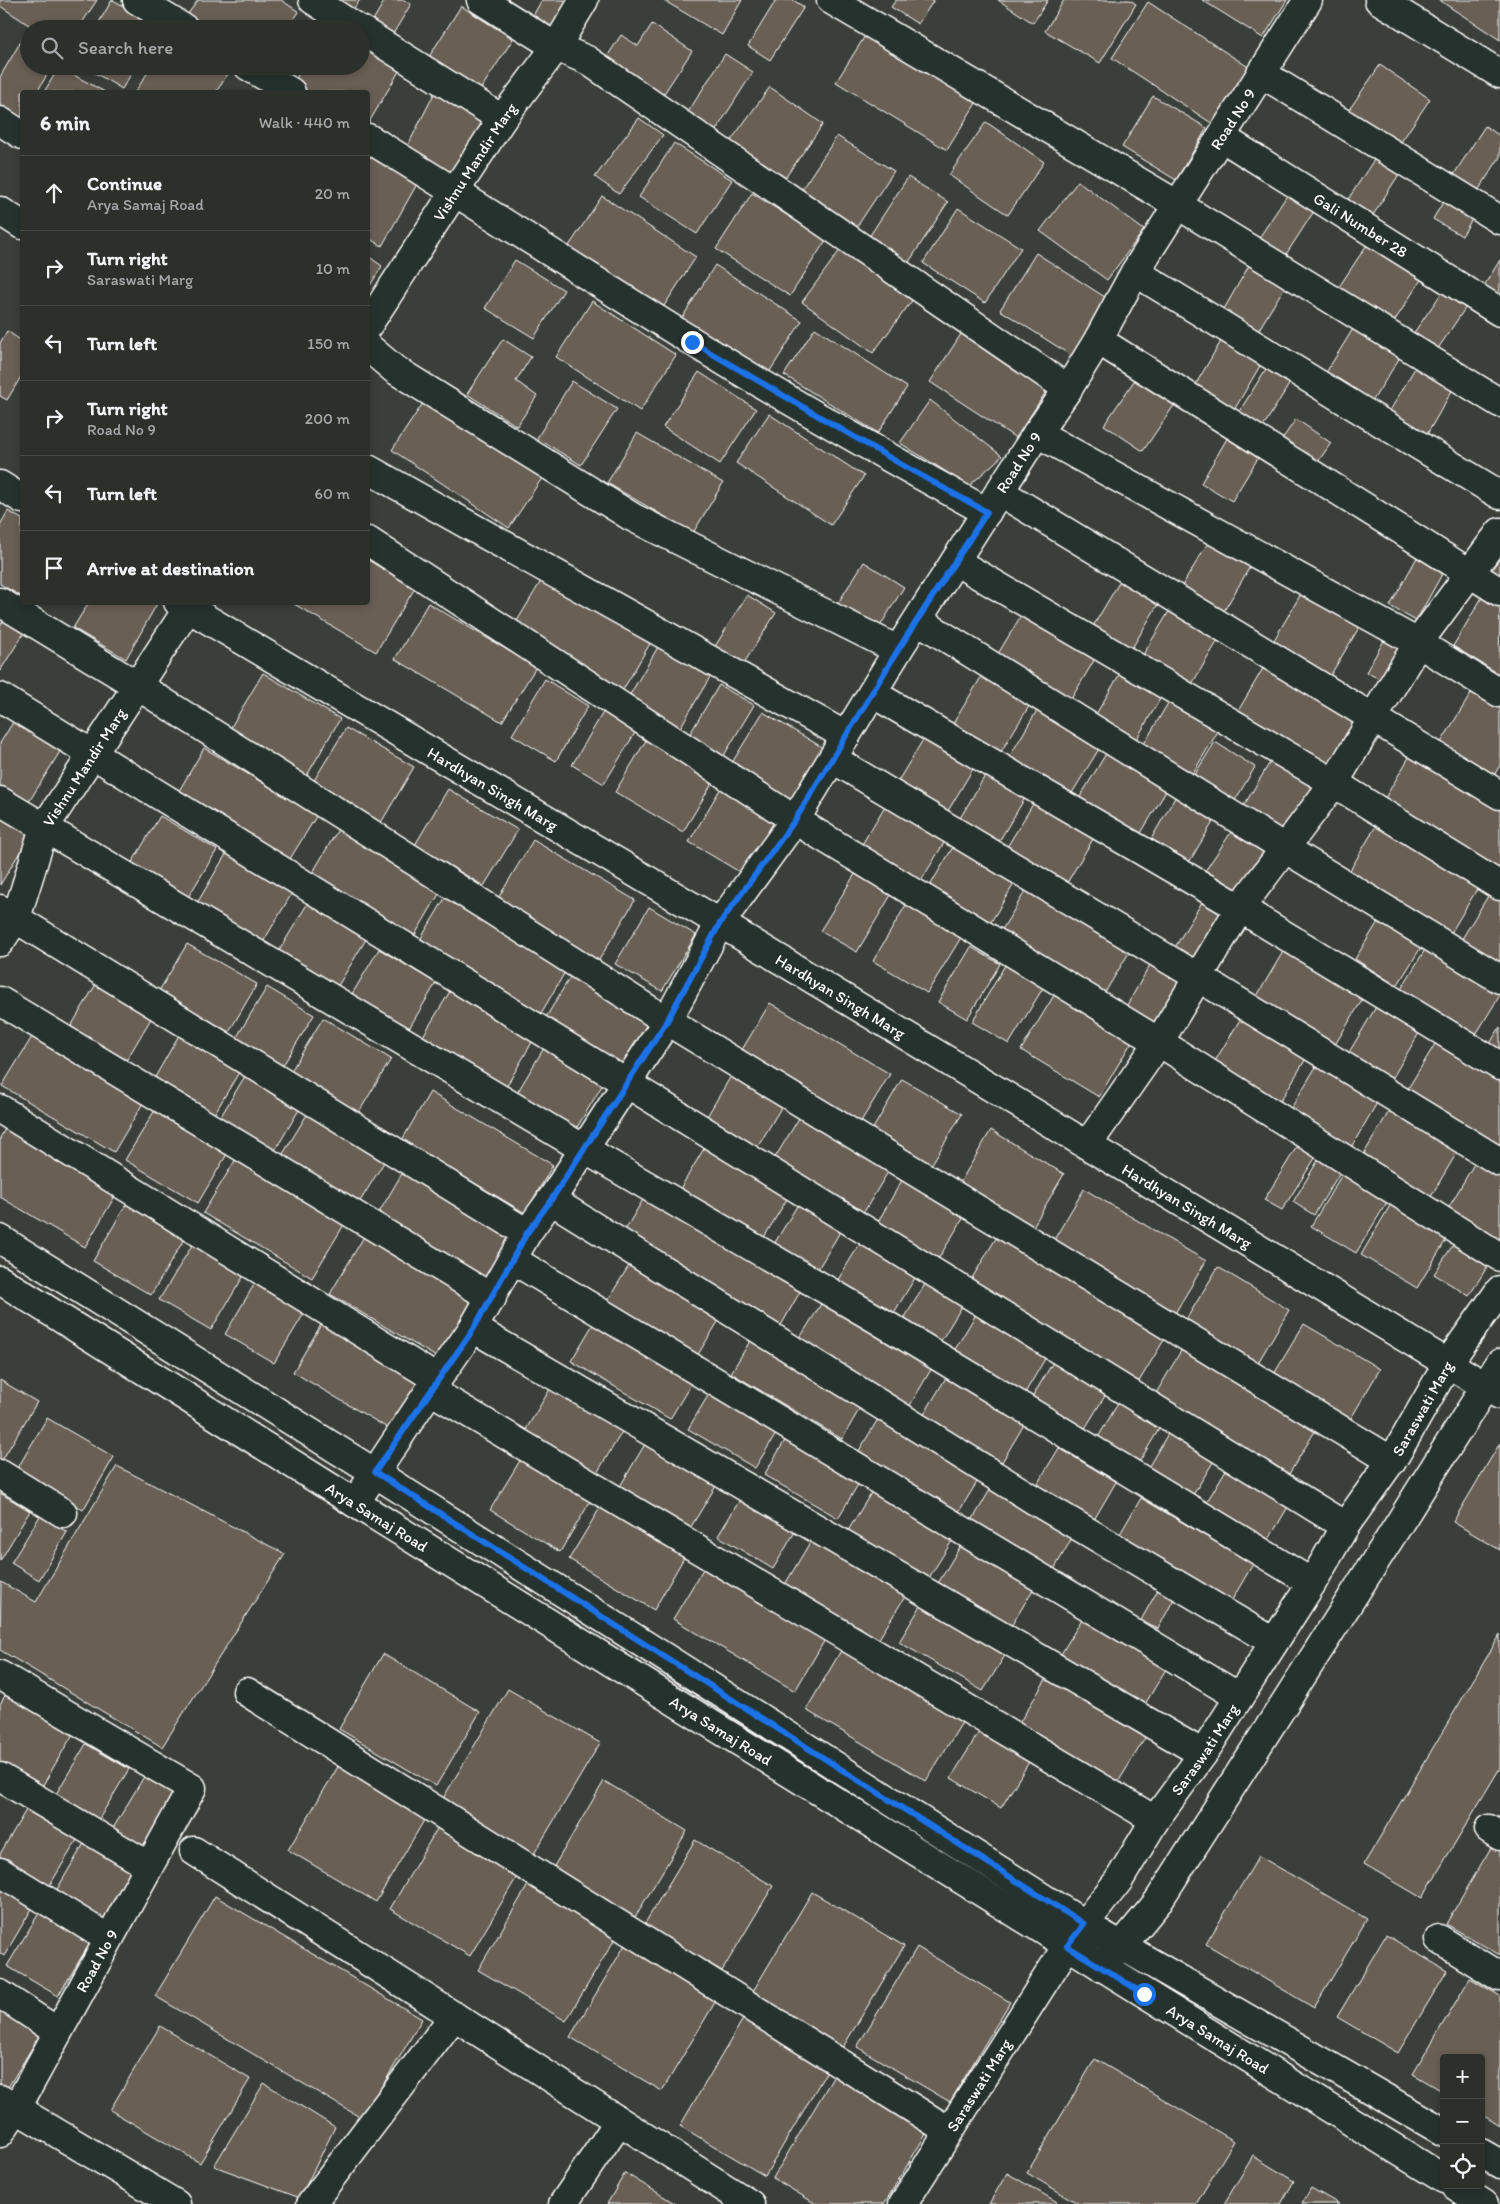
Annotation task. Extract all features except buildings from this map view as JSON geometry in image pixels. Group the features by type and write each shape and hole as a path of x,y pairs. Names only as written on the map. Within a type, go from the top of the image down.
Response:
{"street":[{"path":"137,0 170,20"},
{"path":"313,0 344,20"},
{"path":"480,0 556,47 587,60 1068,389"},
{"name":"Vishnu Mandir Marg","path":"370,322 502,119 556,47 584,0"},
{"path":"830,0 1178,205 1500,404"},
{"name":"Road No 9","path":"355,1503 433,1384 474,1328 527,1233 551,1200 667,1021 720,923 795,820 898,650 1037,433 1068,389 1136,272 1308,0"},
{"path":"1379,0 1500,74"},
{"path":"370,36 502,119"},
{"path":"1261,74 1500,220"},
{"path":"263,75 288,90"},
{"path":"0,121 20,134"},
{"name":"Gali Number 28","path":"1221,137 1500,312"},
{"path":"370,139 456,191 692,342 904,466 993,502 1374,718 1500,795"},
{"path":"0,211 20,224"},
{"path":"1136,272 1500,495"},
{"path":"1098,340 1500,592"},
{"path":"370,349 394,369 632,517 898,650"},
{"path":"1037,433 1418,643 1500,693"},
{"path":"370,470 839,747 1198,977 1500,1162"},
{"path":"0,485 20,499"},
{"path":"1088,1144 1159,1042 1240,908 1334,783 1418,643 1500,532"},
{"path":"370,542 795,820 1159,1042 1500,1257"},
{"path":"955,561 1334,783 1500,886"},
{"path":"0,602 138,686 667,1021 1392,1461"},
{"name":"Vishnu Mandir Marg","path":"0,942 8,914 44,828 138,686 186,605"},
{"name":"Hardhyan Singh Marg","path":"186,605 1088,1144 1493,1390"},
{"path":"918,620 1286,849 1500,979"},
{"path":"872,693 1240,908 1500,1066"},
{"path":"0,698 1345,1526"},
{"path":"0,801 584,1149 870,1315 1312,1583"},
{"path":"8,914 527,1233"},
{"path":"0,1000 492,1298"},
{"path":"0,1109 433,1384 1156,1820"},
{"path":"551,1200 1034,1500 1274,1642"},
{"path":"0,1239 375,1472 1084,1924 1440,2130"},
{"path":"513,1260 1239,1697"},
{"name":"Arya Samaj Road","path":"0,1280 355,1503 1440,2177"},
{"name":"Saraswati Marg","path":"904,2204 1067,1946 1119,1880 1156,1820 1203,1754 1312,1583 1345,1526 1392,1461 1448,1363 1500,1290"},
{"path":"474,1328 1203,1754"},
{"path":"1103,1968 1156,1903 1392,1536 1493,1390 1500,1363"},
{"path":"0,1474 63,1514"},
{"name":"Road No 9","path":"0,1675 192,1788 58,2032 8,2104 0,2133"},
{"path":"247,1692 949,2131"},
{"path":"0,1777 149,1866"},
{"path":"194,1851 750,2204"},
{"path":"0,1872 109,1939"},
{"path":"1439,1939 1500,1976"},
{"path":"0,1994 58,2032"},
{"path":"311,2204 454,2016"},
{"path":"8,2104 176,2204"},
{"path":"563,2204 619,2120"},
{"path":"1485,2156 1500,2164"},
{"path":"1460,2189 1484,2204"}],"route":[{"path":"692,342 904,466 987,512 898,650 795,820 720,923 667,1021 551,1200 527,1233 474,1328 375,1472 1084,1924 1067,1946 1144,1994"}]}
